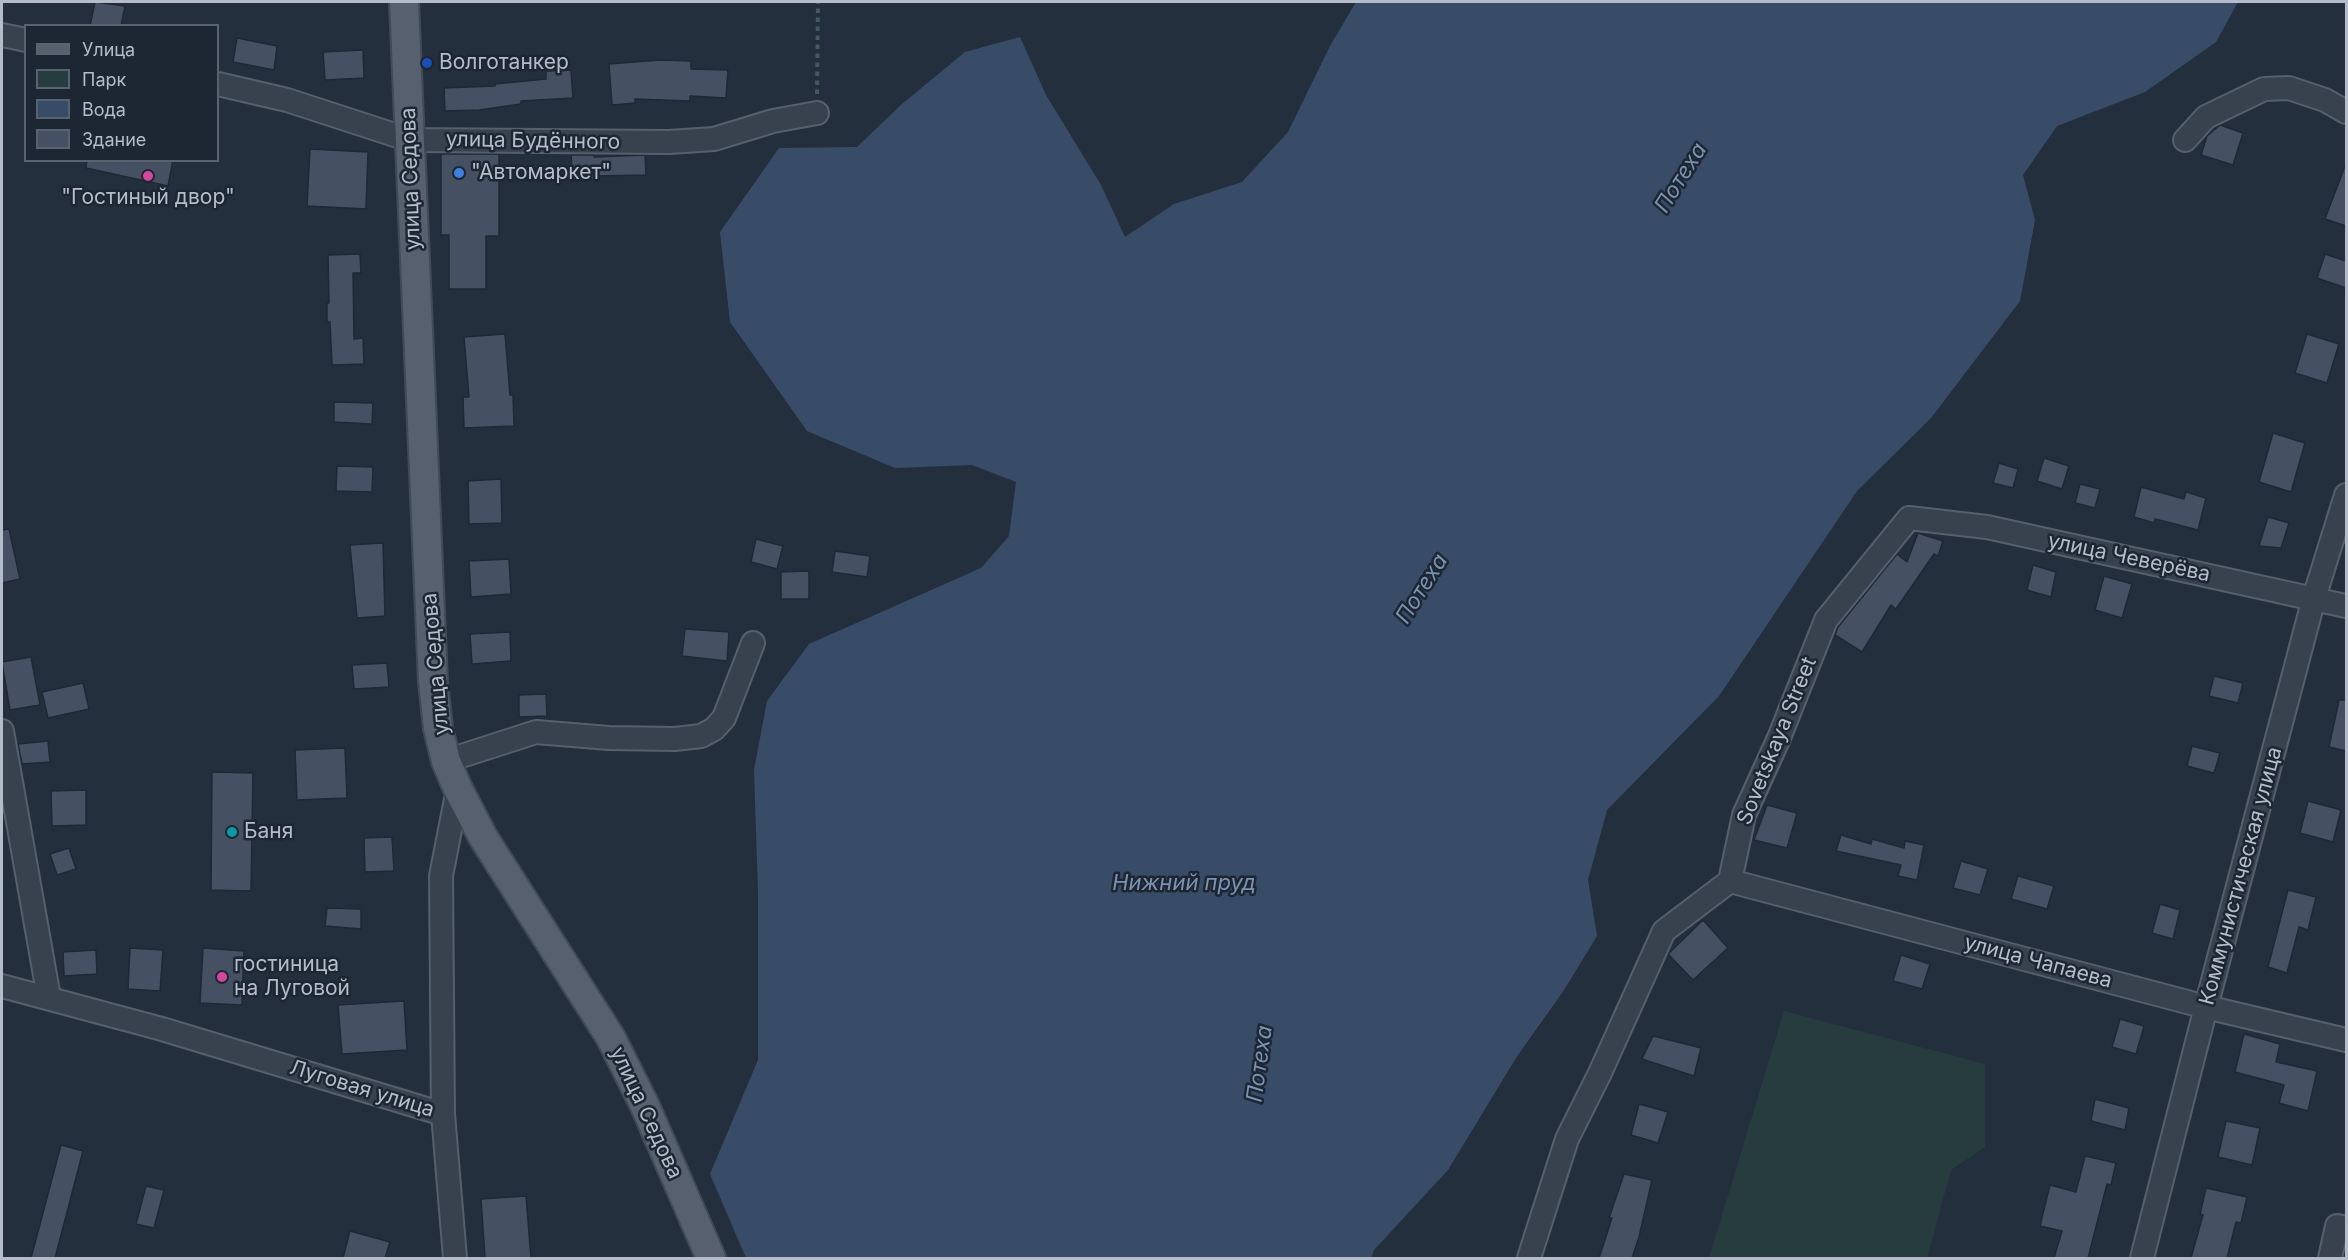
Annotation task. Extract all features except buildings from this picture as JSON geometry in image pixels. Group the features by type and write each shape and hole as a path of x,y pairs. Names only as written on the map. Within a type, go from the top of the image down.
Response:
{"main road":[{"name":"улица Седова","path":"404,2 433,682 438,728 446,761 483,837 611,1038 645,1106 711,1258"}],"street":[{"path":"2,35 24,40"},
{"name":"улица Будённого","path":"219,84 287,100 410,140 669,142 714,139 773,121 817,113"},
{"path":"2185,140 2206,117 2264,89 2289,88 2325,100 2346,112"},
{"name":"Коммунистическая улица","path":"2142,1258 2314,598 2346,495"},
{"name":"улица Чеверёва","path":"1910,518 1987,527 2346,606"},
{"name":"Sovetskaya Street","path":"1730,880 1744,815 1779,738 1826,620 1910,518"},
{"path":"446,761 536,732 609,738 675,739 701,736 714,729 724,718 753,642"},
{"path":"2,731 50,998"},
{"name":"Луговая улица","path":"2,986 162,1029 443,1114 441,876 458,789"},
{"path":"1529,1258 1567,1138 1600,1073 1664,931 1730,880"},
{"name":"улица Чапаева","path":"1730,880 2206,1007 2346,1040"},
{"path":"443,1114 455,1258"},
{"path":"2330,1258 2337,1226 2346,1228"}],"path":[{"path":"817,113 818,2"}],"green space":[{"path":"1784,1011 1985,1064 1985,1147 1951,1170 1927,1258 1709,1258"}],"water":[{"name":"Нижний пруд","path":"1356,2 2238,2 2216,42 2145,92 2057,126 2023,175 2035,220 2020,301 1931,418 1857,491 1719,696 1607,810 1588,880 1597,936 1564,990 1516,1058 1448,1170 1374,1250 1371,1258 746,1258 710,1174 758,1060 758,892 754,770 767,701 809,644 981,568 1009,536 1016,482 972,465 895,468 807,431 730,322 720,232 779,148 857,147 902,104 965,52 1020,37 1046,95 1101,185 1125,237 1174,204 1242,182 1288,132 1330,46"}],"place":[{"name":"Волготанкер","path":"427,63"},
{"name":"\"Автомаркет\"","path":"459,173"},
{"name":"\"Гостиный двор\"","path":"148,176"},
{"name":"Баня","path":"232,832"},
{"name":"гостиница на Луговой","path":"222,977"}],"water label":[{"name":"Потеха","path":"1681,178"},
{"name":"Потеха","path":"1422,589"},
{"name":"Потеха","path":"1260,1064"}]}
